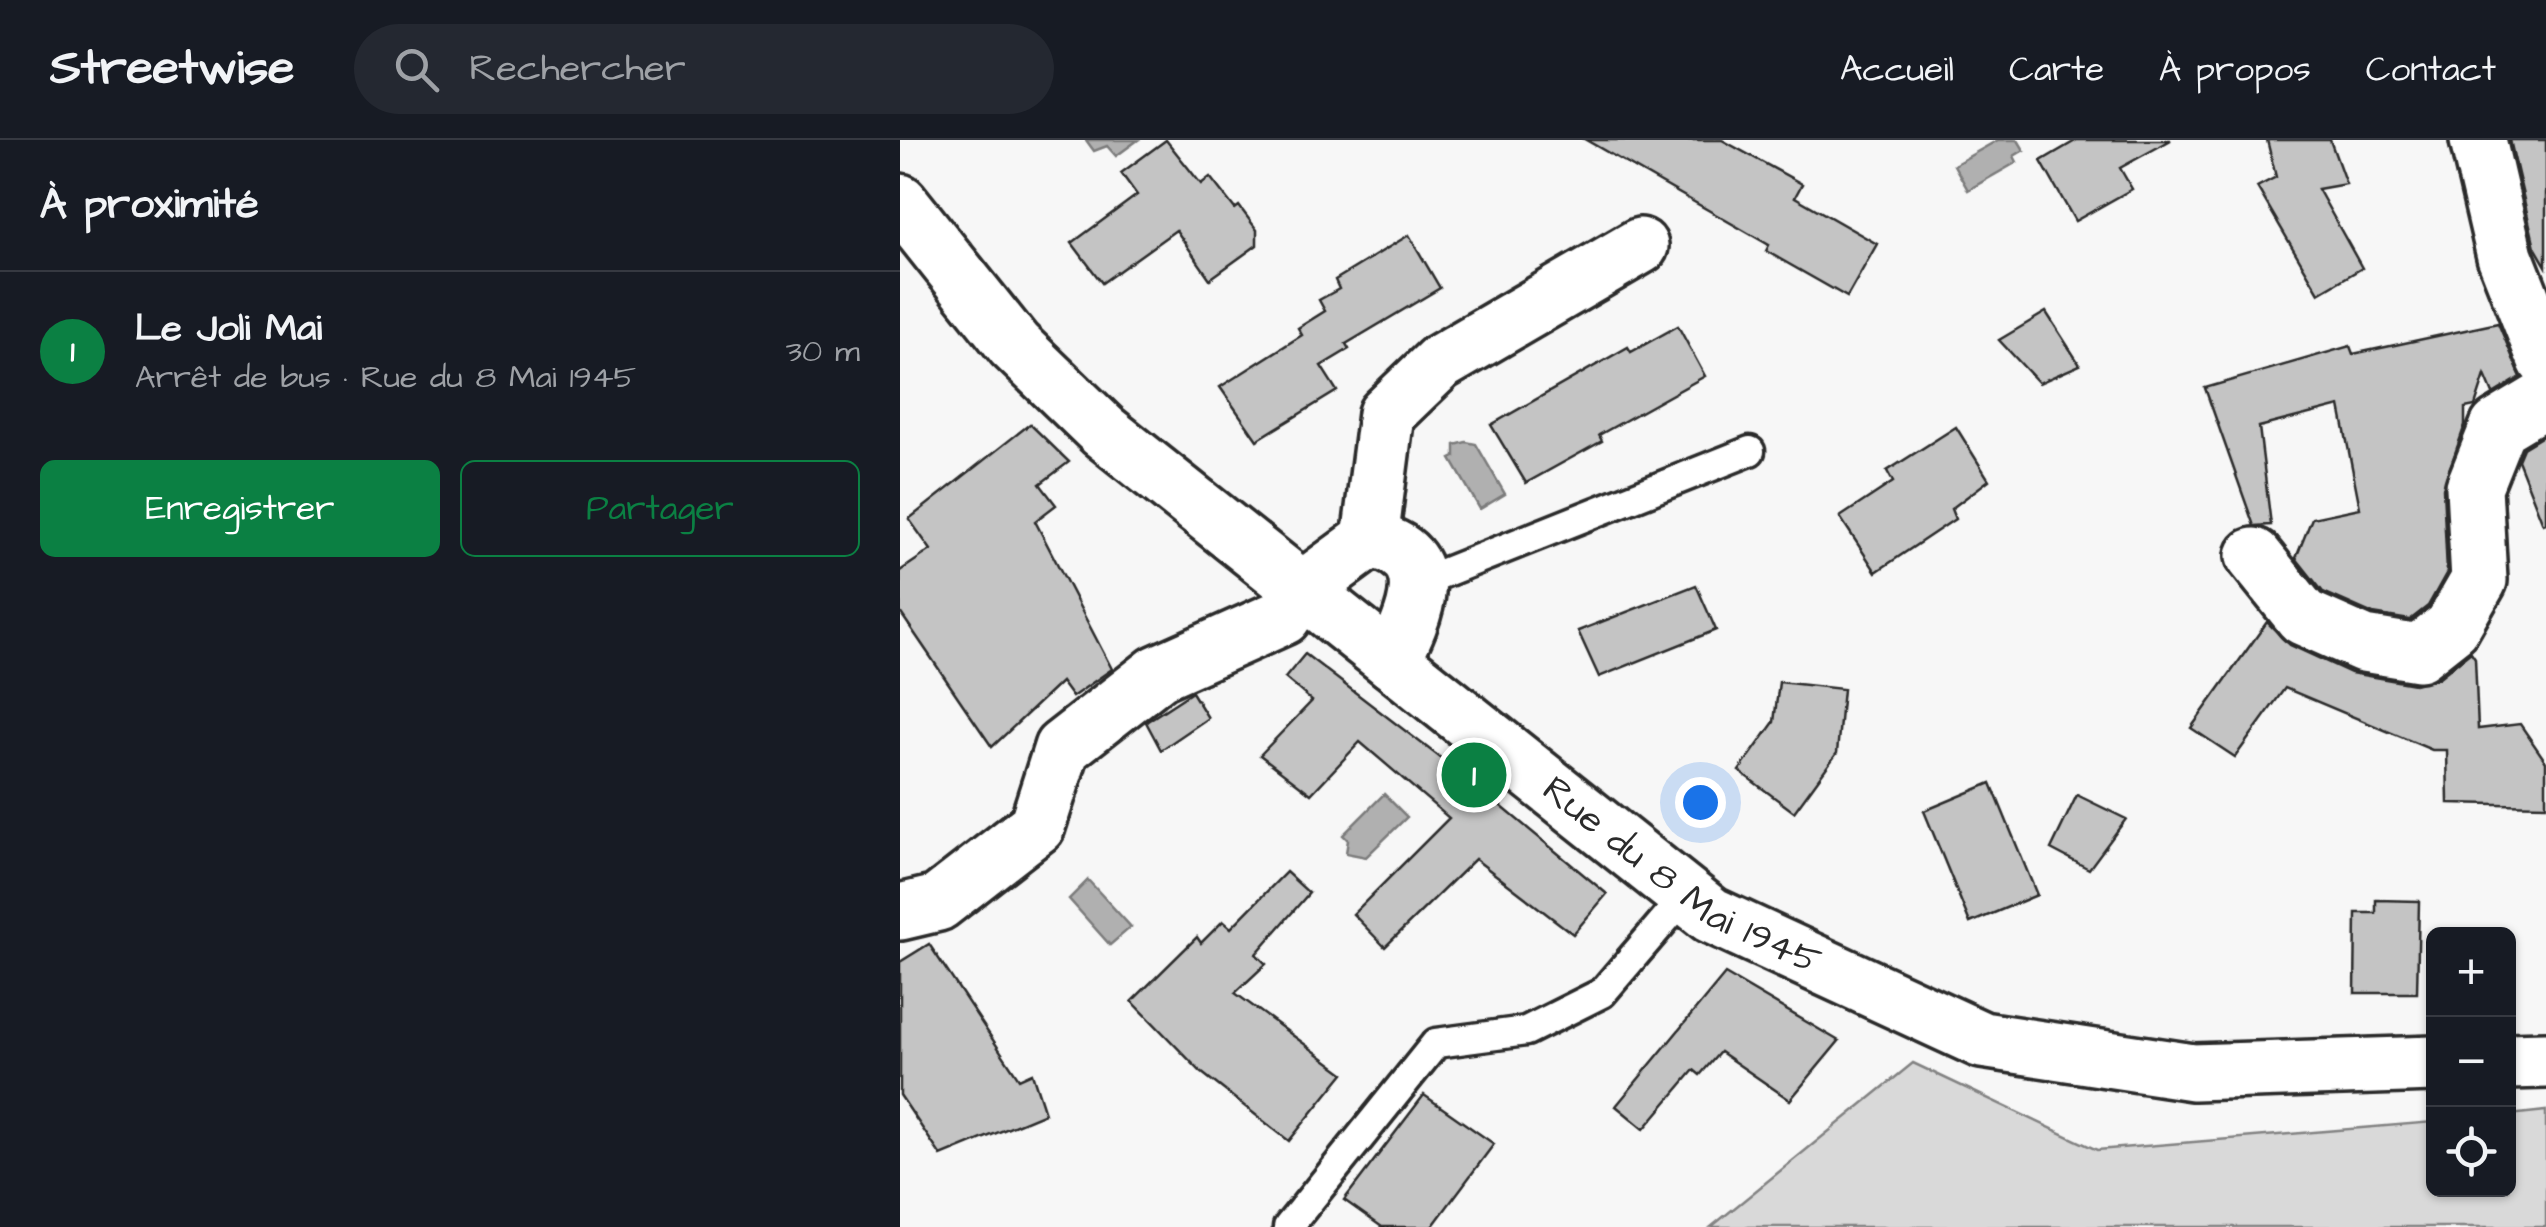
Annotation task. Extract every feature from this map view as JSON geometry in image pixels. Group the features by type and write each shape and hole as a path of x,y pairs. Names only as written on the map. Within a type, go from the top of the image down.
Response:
{"street":[{"path":"2478,140 2505,256 2546,360"},
{"name":"Rue du 8 Mai 1945","path":"900,202 1014,345 1078,406 1711,916 1982,1040 2193,1072 2426,1064"},
{"path":"900,912 938,903 1038,826 1062,748 1158,673 1283,617 1302,589 1370,540 1386,414 1439,363 1640,246"},
{"path":"2254,556 2303,618 2364,644 2419,653 2452,626 2479,580 2474,487 2498,427 2546,398"},
{"path":"1370,540 1393,545 1410,561 1418,583 1416,613 1392,661"},
{"path":"2516,1061 2546,1060"}],"lane":[{"path":"1418,583 1750,450"},
{"path":"1288,1227 1436,1043 1526,1031 1602,993 1686,895"}],"shaded area":[{"path":"1086,140 1138,140 1116,156 1107,146 1094,151"},
{"path":"1998,140 2018,140 2024,150 2014,156 2017,162 1968,190 1954,165"},
{"path":"1476,444 1505,494 1480,509 1451,459 1455,457 1455,445"},
{"path":"1384,794 1407,817 1366,857 1346,853 1348,840 1343,835"},
{"path":"1088,880 1131,927 1110,945 1069,899"},
{"path":"1913,1063 2097,1150 2426,1123 2426,1197 2516,1197 2516,1114 2546,1111 2546,1227 1711,1227"}],"building":[{"path":"1166,140 1201,184 1210,177 1235,209 1239,206 1257,230 1257,245 1210,279 1176,230 1102,283 1072,243 1137,195 1121,173"},
{"path":"1586,140 1722,140 1802,184 1795,197 1877,244 1847,297 1766,251 1769,245"},
{"path":"2077,140 2171,140 2120,168 2132,189 2075,221 2041,161"},
{"path":"2267,140 2330,140 2346,184 2318,189 2362,268 2319,293 2257,187 2276,177"},
{"path":"2510,140 2546,140 2546,266 2535,247"},
{"path":"1409,235 1440,288 1346,344 1349,349 1321,366 1337,391 1257,440 1220,387 1302,335 1298,328 1325,311 1319,300 1339,289 1335,280"},
{"path":"2046,312 2080,365 2039,383 1999,340"},
{"path":"2498,323 2521,377 2493,394 2485,375 2475,406 2465,408 2465,425 2443,488 2447,572 2428,606 2410,620 2373,614 2323,592 2296,558 2312,518 2360,508 2340,406 2259,427 2271,525 2254,526 2205,388 2350,346 2353,354"},
{"path":"1678,326 1705,376 1599,435 1602,441 1526,483 1491,425 1628,347 1631,352"},
{"path":"1030,424 1069,462 1040,484 1056,505 1035,521 1112,669 1072,697 1061,682 992,747 900,612 900,571 931,550 909,519"},
{"path":"1956,427 1989,480 1951,509 1955,519 1876,572 1840,517 1893,482 1887,471"},
{"path":"2546,434 2543,524 2518,460 2523,448"},
{"path":"1696,585 1716,630 1599,677 1578,631"},
{"path":"2267,622 2290,645 2351,673 2414,684 2438,678 2471,652 2475,658 2478,729 2520,724 2546,762 2546,805 2448,803 2447,750 2432,750 2285,688 2235,757 2191,728"},
{"path":"1305,654 1472,782 1607,894 1573,934 1475,859 1385,947 1353,914 1449,818 1360,742 1311,794 1260,755 1312,701 1285,678"},
{"path":"1779,682 1843,689 1837,753 1794,812 1739,771 1774,722"},
{"path":"1192,692 1208,718 1161,750 1146,722"},
{"path":"1991,783 2037,895 1970,923 1924,811"},
{"path":"2077,795 2126,819 2089,869 2051,849"},
{"path":"1286,872 1309,893 1256,954 1266,964 1235,993 1344,1073 1289,1141 1201,1072 1132,1001 1197,937 1201,943 1223,921 1231,928"},
{"path":"2376,900 2419,901 2417,993 2355,993 2356,913 2376,913"},
{"path":"929,944 1019,1079 1032,1073 1045,1113 941,1156 900,1095 900,962"},
{"path":"1725,974 1839,1041 1790,1100 1720,1052 1700,1075 1694,1070 1644,1129 1616,1106"},
{"path":"1424,1095 1494,1144 1432,1227 1382,1227 1344,1200"}],"place":[{"name":"Le Joli Mai","path":"1474,775"}]}
